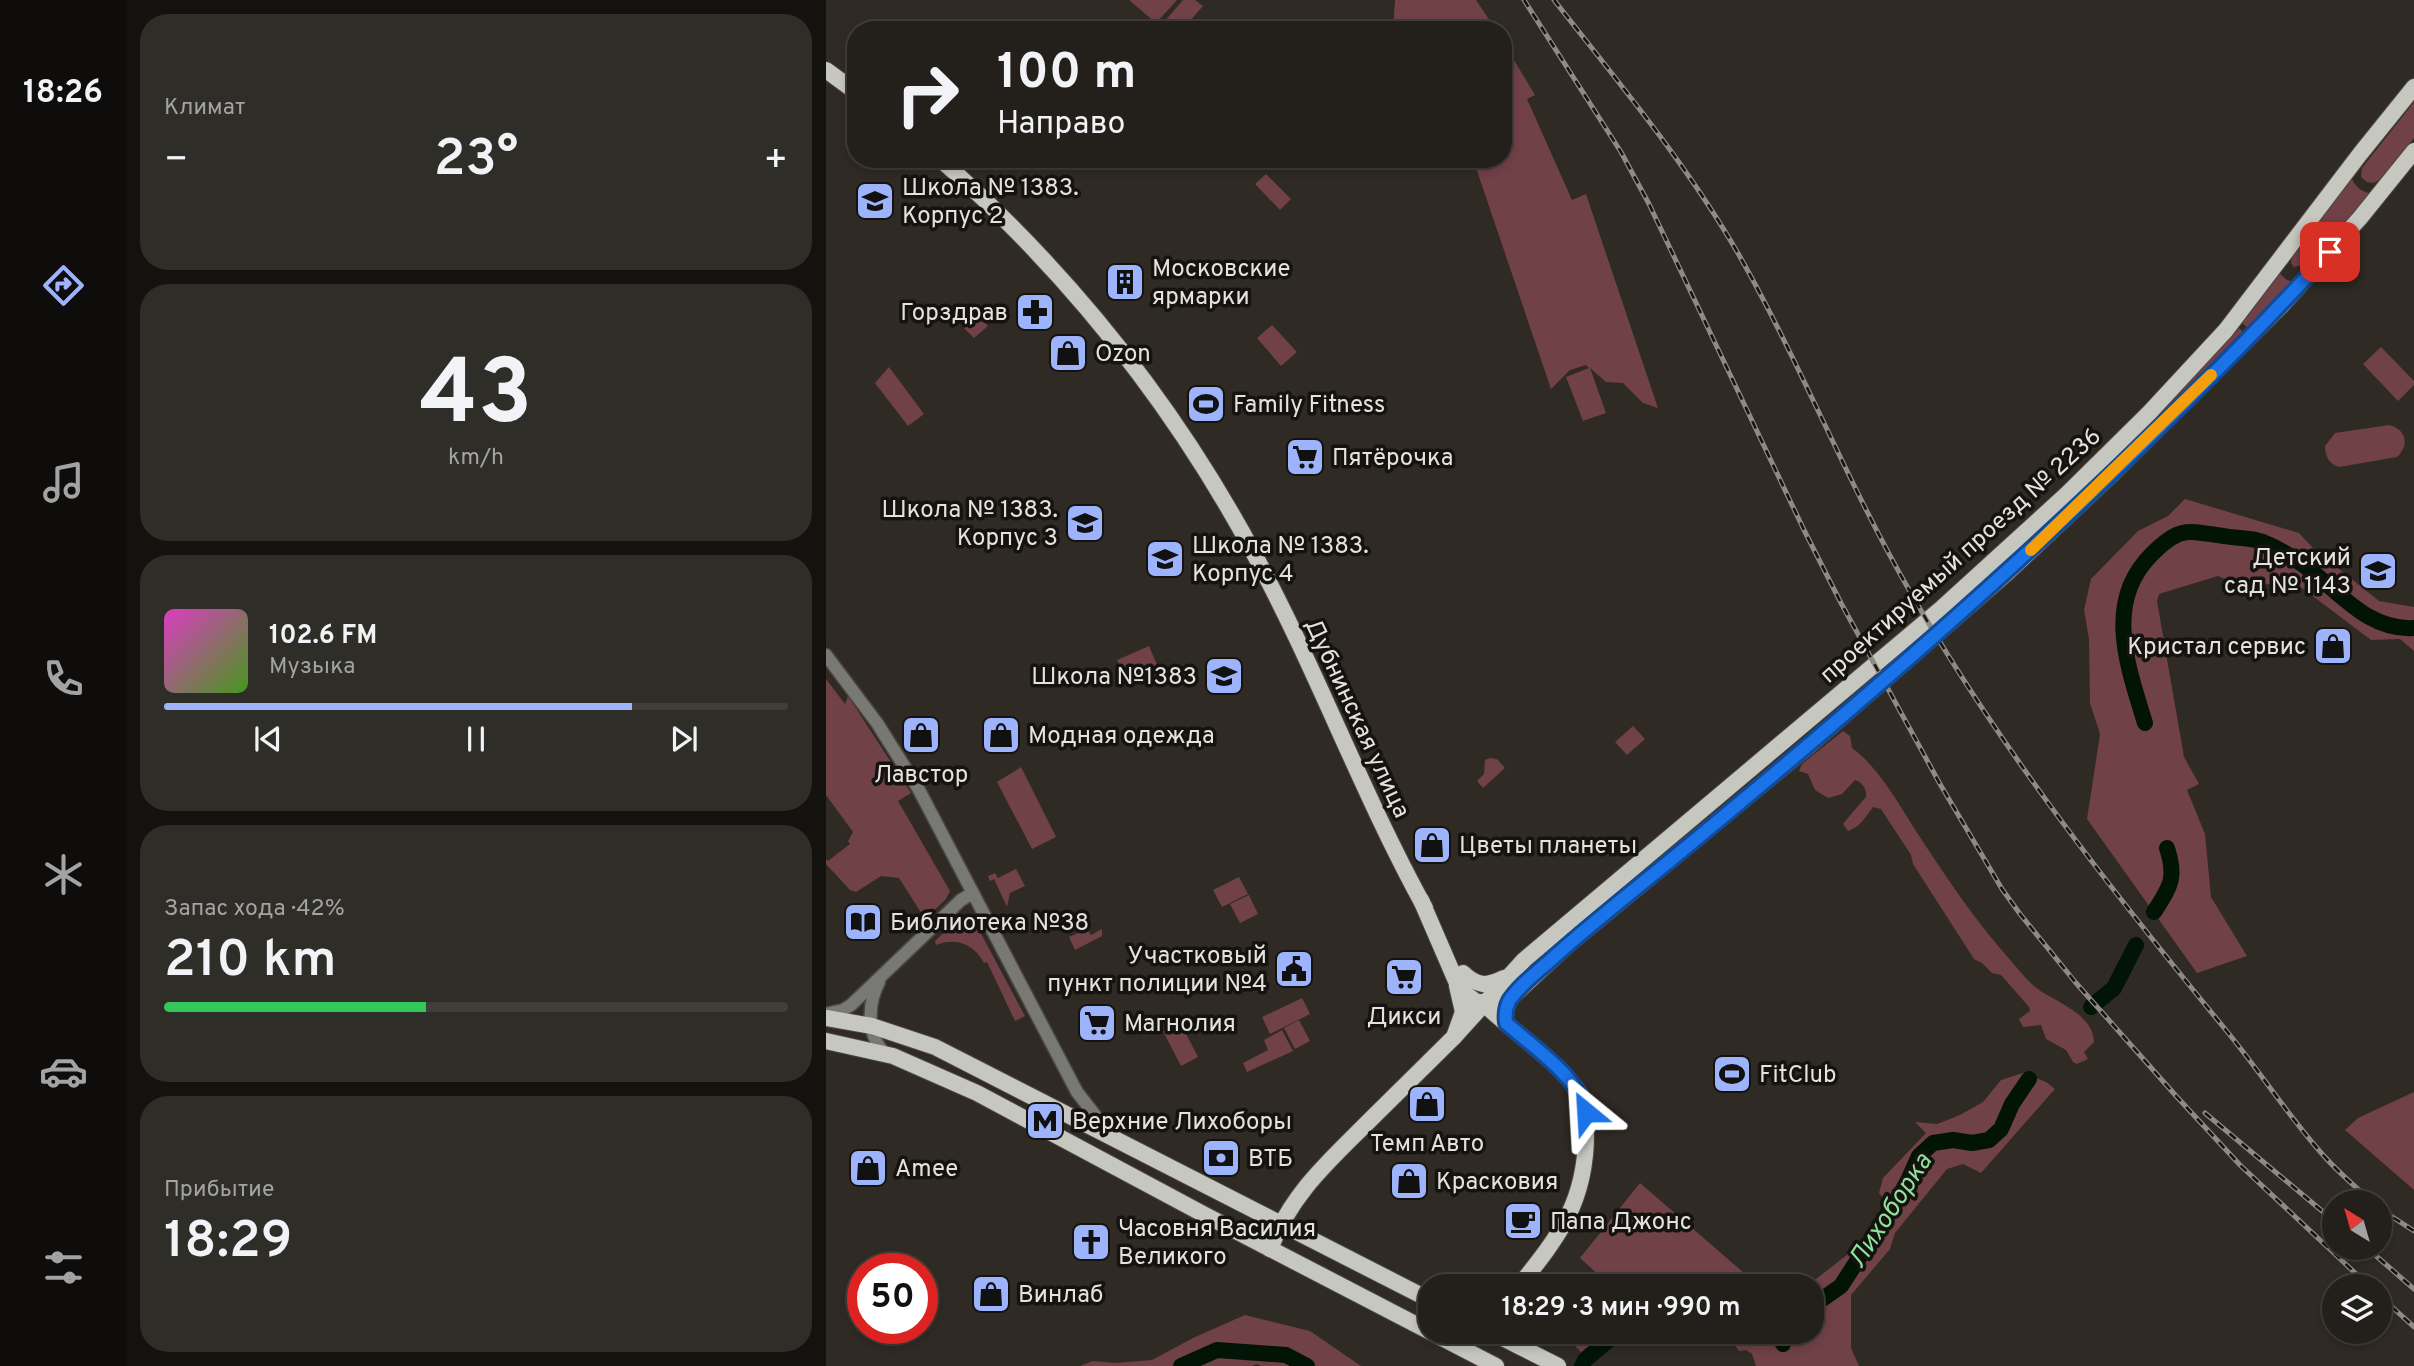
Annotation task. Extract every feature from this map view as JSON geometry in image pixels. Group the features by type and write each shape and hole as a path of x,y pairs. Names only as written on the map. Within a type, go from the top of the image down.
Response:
{"main road":[{"path":"826,70 847,85"},
{"name":"проектируемый проезд № 2236","path":"1270,1249 1280,1224 1300,1192 1454,1037 1482,1003 1542,943 1943,607 2067,494 2130,432 2226,330 2343,175 2414,87"},
{"name":"проектируемый проезд № 2236","path":"1482,1003 1496,1004 1515,994 1569,944 1811,744 2027,555 2282,305 2360,218 2414,151"},
{"name":"Дубнинская улица","path":"950,168 1010,224 1089,310 1186,438 1254,552 1460,977"},
{"path":"1460,977 1480,985 1495,983 1508,976"},
{"path":"1460,977 1467,995 1482,1003 1506,1023 1570,1081 1584,1101 1586,1151 1578,1196 1558,1236 1528,1274"},
{"path":"1454,1037 1463,1012 1460,977"},
{"path":"1506,1023 1506,1007 1515,994"},
{"path":"826,1016 872,1026 934,1047 1418,1294"},
{"path":"826,1041 885,1054 927,1069 1496,1366"},
{"path":"1522,1344 1558,1366"}],"street":[{"path":"826,655 877,723 918,788 1077,1092 1097,1121 1114,1139"},
{"path":"826,1016 851,1005 961,900 973,893"},
{"path":"883,976 871,1003 872,1026 878,1047 885,1054"}],"shaded area":[{"path":"1129,0 1177,0 1158,21 1154,21"},
{"path":"1183,0 1195,0 1203,6 1190,21 1165,21"},
{"path":"1395,0 1476,0 1490,21 1394,21"},
{"path":"1512,57 1535,95 1527,99 1572,200 1586,194 1658,408 1643,403 1623,383 1606,382 1590,368 1606,413 1583,421 1566,377 1589,368 1586,365 1570,370 1551,389 1476,168 1512,168"},
{"path":"2414,102 2414,138 2381,179 2374,183 2367,182 2361,177 2362,168"},
{"path":"1266,174 1291,199 1280,210 1255,184"},
{"path":"2351,177 2359,189 2373,193 2311,263 2294,267 2291,263 2292,257"},
{"path":"2279,273 2287,280 2295,282 2248,328 2242,323"},
{"path":"976,313 988,326 974,338 962,326"},
{"path":"1272,325 1297,352 1281,366 1257,338"},
{"path":"2239,328 2243,332 2171,406 2132,441"},
{"path":"2381,347 2414,381 2414,385 2398,401 2363,364"},
{"path":"889,367 924,414 908,426 875,383"},
{"path":"2389,425 2399,430 2404,438 2404,447 2397,457 2339,467 2328,459 2325,446 2335,433"},
{"path":"2185,499 2299,533 2313,548 2379,601 2414,607 2414,651 2400,639 2371,640 2302,588 2227,580 2218,576 2159,594 2157,601 2184,757 2199,784 2187,790 2205,834 2211,897 2247,956 2197,973 2087,819 2100,734 2090,703 2089,639 2084,610 2091,579 2138,531 2168,516"},
{"path":"1149,646 1158,667 1127,681 1117,660"},
{"path":"826,679 845,704 848,696 911,793 898,801 950,891 946,899 925,919 899,878 881,876 856,892 850,890 826,864 826,859 828,861 850,844 848,841 853,832 826,795"},
{"path":"1633,726 1645,739 1627,755 1615,742"},
{"path":"1843,731 1850,736 1852,748 1886,785 1948,880 1998,946 2034,986 2080,1015 2087,1023 2094,1042 2084,1052 2088,1059 2077,1064 2073,1062 2066,1050 2046,1039 2041,1025 2023,1027 2019,1019 2030,1011 2029,1007 2001,975 1992,973 1974,959 1881,809 1873,807 1860,824 1848,831 1843,824 1866,797 1862,784 1855,780 1842,794 1828,798 1815,790 1808,774 1799,771 1802,764"},
{"path":"1497,759 1505,768 1483,788 1477,781 1484,774 1485,760"},
{"path":"1021,767 1056,837 1032,849 997,782"},
{"path":"1016,869 1025,886 1010,893 1007,907 994,879 990,881 988,876 995,873 998,878"},
{"path":"1239,877 1248,894 1222,907 1213,890"},
{"path":"1249,895 1258,914 1240,923 1230,904"},
{"path":"964,918 977,926 1025,1016 1015,1021 987,962 984,963 970,947 957,942 936,945 935,941 956,921"},
{"path":"1087,929 1091,935 1102,929 1102,936 1075,950 1069,937"},
{"path":"1302,998 1310,1014 1270,1034 1262,1017"},
{"path":"1299,1020 1310,1041 1295,1049 1284,1028"},
{"path":"1180,1022 1198,1057 1181,1066 1163,1031"},
{"path":"1282,1030 1293,1051 1247,1072 1243,1063 1268,1050 1264,1040"},
{"path":"2023,1073 2046,1082 2055,1089 1981,1173 1963,1164 1947,1169 1895,1233 1890,1249 1851,1295 1851,1348 1859,1366 1756,1366 1752,1354 1746,1350 1739,1351 1734,1344 1824,1344 1822,1274 1852,1251 1889,1204 1879,1193 1883,1178 1926,1133 1915,1122 1937,1124 1960,1115 1983,1102 2001,1080"},
{"path":"2414,1092 2414,1190 2345,1130 2358,1118"},
{"path":"1640,1183 1745,1274 1598,1274 1580,1258"},
{"path":"1245,1315 1310,1331 1361,1366 1080,1366 1093,1361 1115,1363 1152,1360"},
{"path":"1570,1344 1591,1344 1581,1352"}],"waterway":[{"name":"Лихоборка","path":"2145,723 2127,658 2124,614 2128,593 2137,573 2152,554 2177,535 2192,532 2265,542 2302,564 2367,616 2381,623 2414,628"},
{"name":"Лихоборка","path":"2154,912 2172,875 2167,848"},
{"name":"Лихоборка","path":"2091,1007 2114,988 2136,945"},
{"name":"Лихоборка","path":"1824,1298 1841,1286 1906,1185 1919,1156 1933,1143 1989,1140 2001,1129 2012,1104 2029,1079"},
{"name":"Лихоборка","path":"1582,1366 1585,1360 1604,1344"},
{"name":"Лихоборка","path":"1181,1366 1217,1350 1286,1355 1307,1366"}],"railway":[{"path":"1524,0 1621,152 1649,204 1841,603 1940,784 2002,889 2076,983 2177,1097 2240,1165 2356,1274"},
{"path":"1554,0 1651,124 1719,221 1784,339 1867,511 1912,595 2020,764 2100,872 2298,1125 2330,1162 2359,1190"},
{"path":"2205,1113 2322,1211"},
{"path":"2392,1217 2414,1231"},
{"path":"2381,1260 2414,1289"},
{"path":"2392,1307 2414,1327"}],"slow traffic":[{"path":"2031,550 2211,375"}],"place":[{"name":"Школа № 1383. Корпус 2","path":"875,201"},
{"name":"Московские ярмарки","path":"1125,282"},
{"name":"Горздрав","path":"1035,312"},
{"name":"Ozon","path":"1068,353"},
{"name":"Family Fitness","path":"1206,404"},
{"name":"Пятёрочка","path":"1305,457"},
{"name":"Школа № 1383. Корпус 3","path":"1085,523"},
{"name":"Школа № 1383. Корпус 4","path":"1165,559"},
{"name":"Детский сад № 1143","path":"2378,571"},
{"name":"Кристал сервис","path":"2333,646"},
{"name":"Школа №1383","path":"1224,676"},
{"name":"Лавстор","path":"921,735"},
{"name":"Модная одежда","path":"1001,735"},
{"name":"Цветы планеты","path":"1432,845"},
{"name":"Библиотека №38","path":"863,922"},
{"name":"Участковый пункт полиции №4","path":"1294,969"},
{"name":"Дикси","path":"1404,977"},
{"name":"Магнолия","path":"1097,1023"},
{"name":"FitClub","path":"1732,1074"},
{"name":"Темп Авто","path":"1427,1104"},
{"name":"Верхние Лихоборы","path":"1045,1121"},
{"name":"ВТБ","path":"1221,1158"},
{"name":"Amee","path":"868,1168"},
{"name":"Красковия","path":"1409,1181"},
{"name":"Папа Джонс","path":"1523,1221"},
{"name":"Часовня Василия Великого","path":"1091,1242"},
{"name":"Винлаб","path":"991,1294"}],"route":[{"path":"1586,1112 1584,1101 1570,1081 1506,1023 1506,1007 1515,994 1569,944 1811,744 2008,572 2252,336 2330,252"}]}
